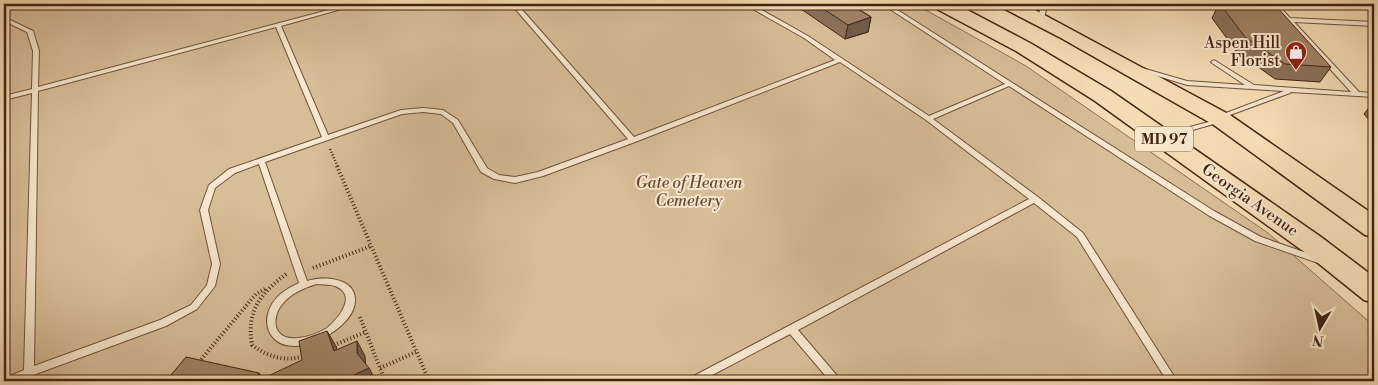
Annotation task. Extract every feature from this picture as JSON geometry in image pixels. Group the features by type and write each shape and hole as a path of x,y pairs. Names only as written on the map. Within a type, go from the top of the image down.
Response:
{"main road":[{"name":"Georgia Avenue","path":"942,4 1024,47 1103,96 1312,244 1374,292"},
{"name":"MD 97","path":"1010,4 1042,12 1117,61 1222,120 1374,228"}],"lane":[{"path":"4,98 356,4"},
{"path":"514,4 633,140"},
{"path":"747,4 806,37 928,119 1035,199 1080,236 1172,381"},
{"path":"886,4 1211,213 1258,239 1306,257 1343,268"},
{"path":"1274,4 1357,94"},
{"path":"4,19 30,31 36,51 29,372"},
{"path":"1289,20 1374,24"},
{"path":"278,25 325,137"},
{"path":"8,381 163,323 194,307 211,286 216,264 204,210 212,188 232,171 401,112 423,110 443,112 456,122 484,170 498,177 515,180 540,174 633,140 840,60"},
{"path":"1117,61 1187,83 1374,95"},
{"path":"1214,62 1256,88"},
{"path":"928,119 1009,84"},
{"path":"1162,138 1222,120 1228,114 1292,90"},
{"path":"261,160 304,285"},
{"path":"692,381 1035,199"},
{"path":"327,281 337,283 345,288 349,295 348,313 332,330 307,341 294,342 283,340 270,327 270,317 278,303 292,291 304,285 327,281"},
{"path":"790,328 836,381"}],"path":[{"path":"325,137 429,381"},
{"path":"300,274 371,246"},
{"path":"201,368 195,367 256,294 270,286"},
{"path":"348,313 360,317 385,381"},
{"path":"288,368 307,341"},
{"path":"380,368 416,352"}],"green space":[{"name":"Gate of Heaven Cemetery","path":"4,4 915,4 1026,66 1268,233 1374,326 1374,381 4,381"}],"building":[{"path":"816,4 850,4 871,17 848,25"},
{"path":"1220,4 1276,6 1331,67 1285,64 1245,37"},
{"path":"327,331 334,351 357,341 357,353 369,368 345,379 345,381 266,381 264,378 302,360 299,341"},
{"path":"186,357 259,373 253,381 166,381"}],"place":[{"name":"Aspen Hill Florist","path":"1296,71"}]}
